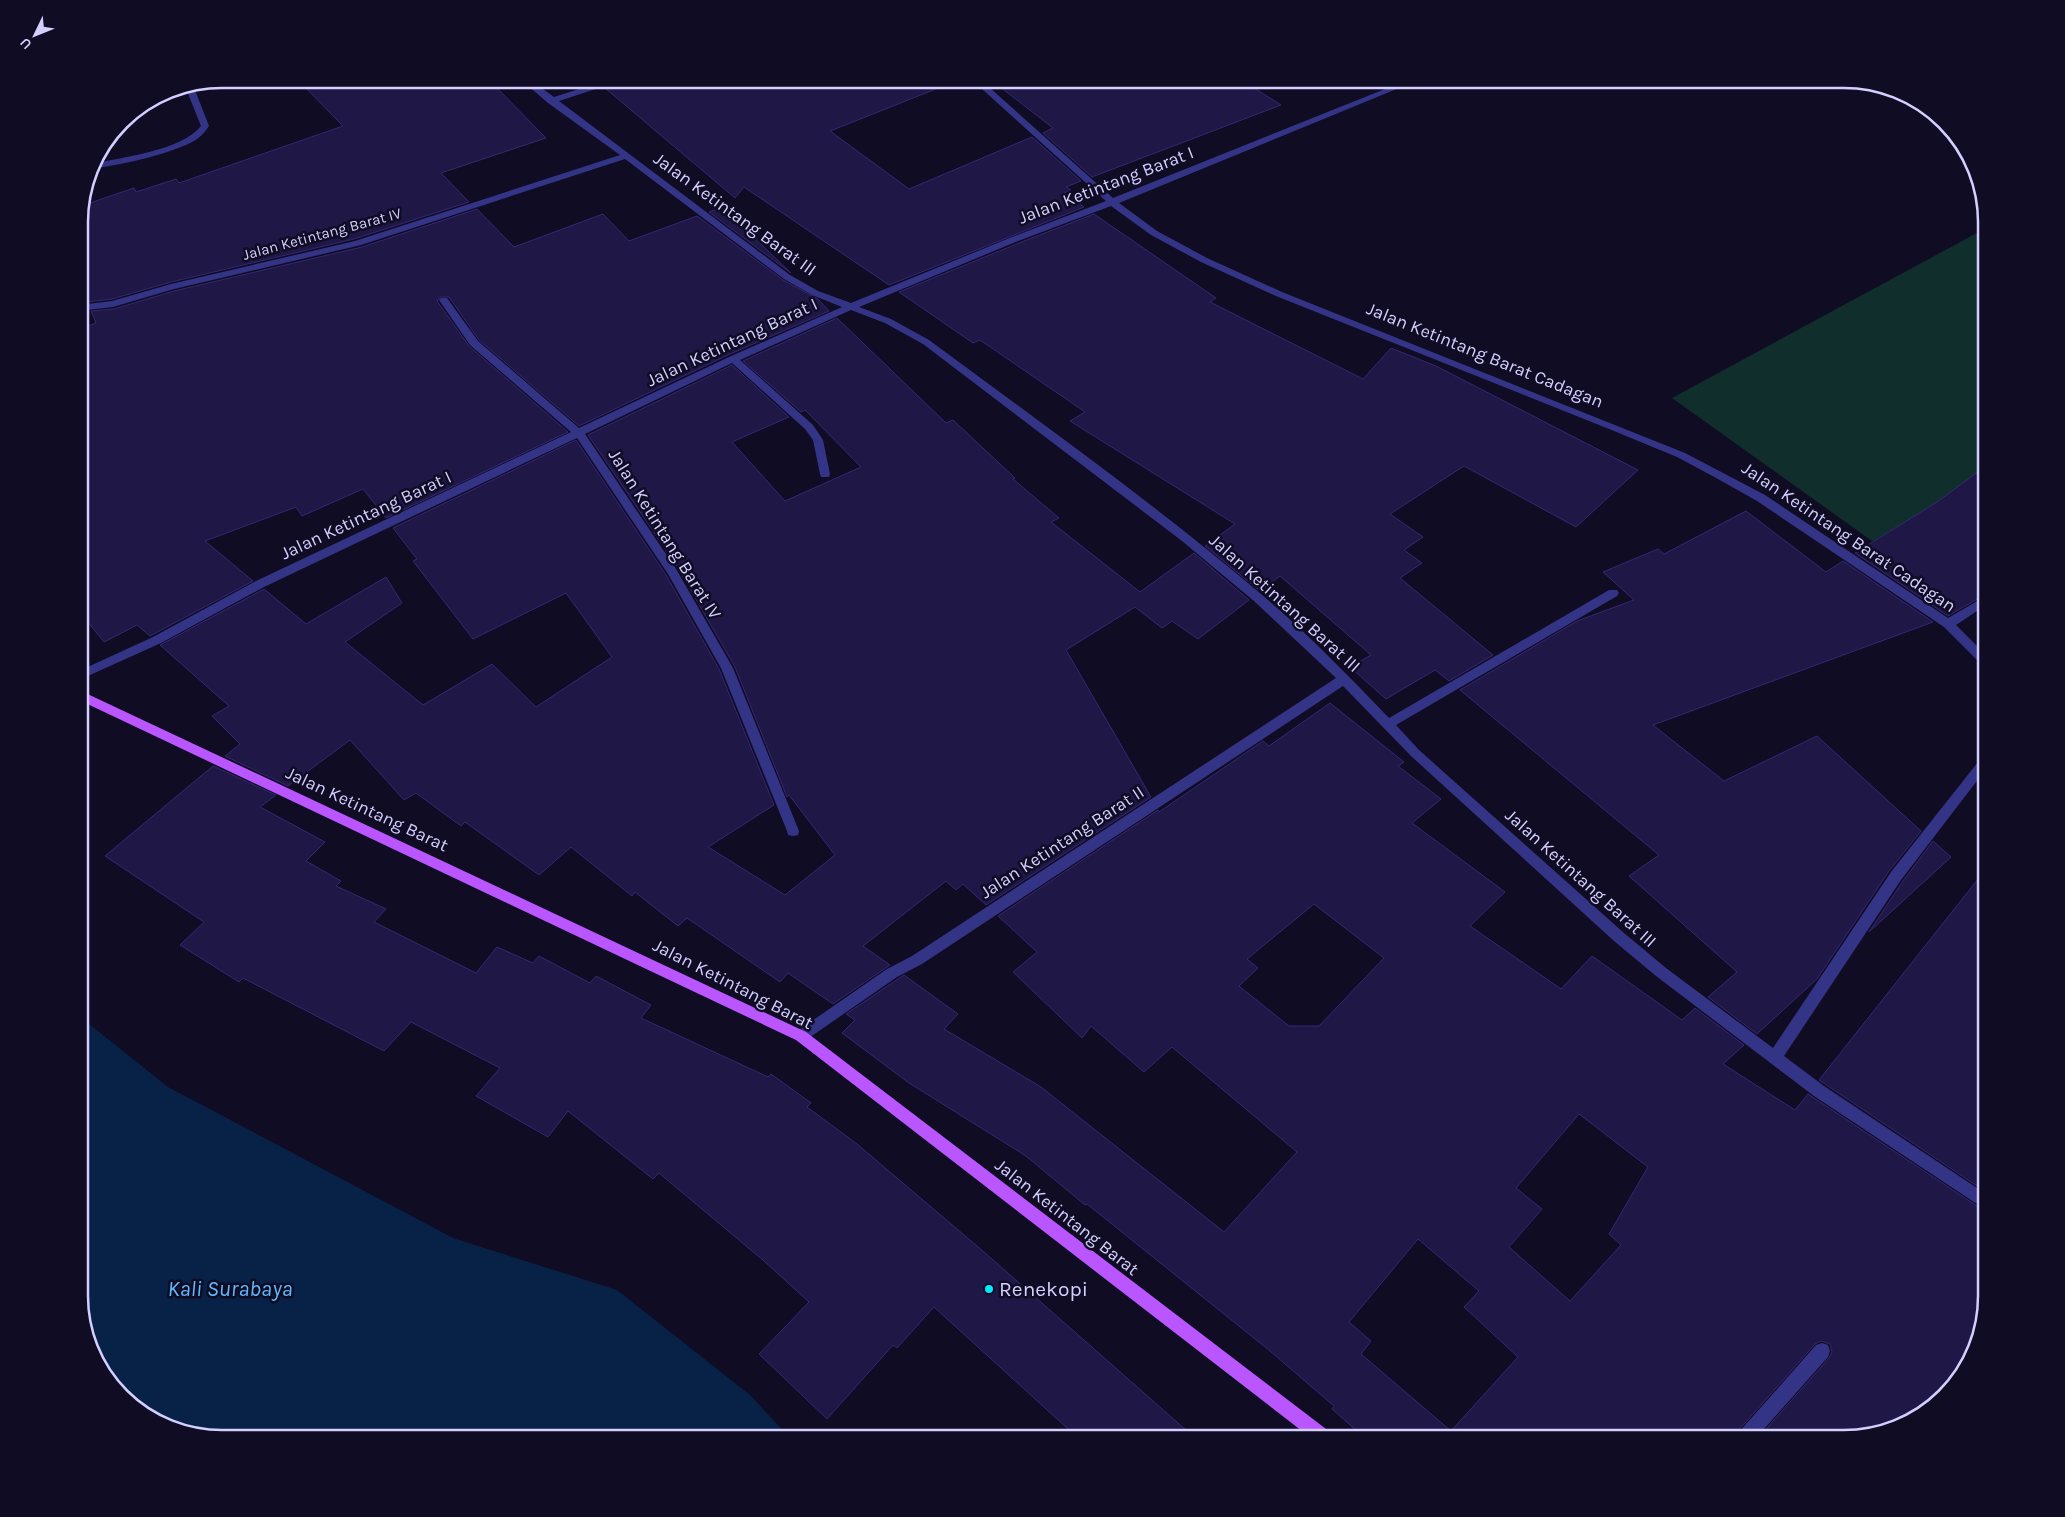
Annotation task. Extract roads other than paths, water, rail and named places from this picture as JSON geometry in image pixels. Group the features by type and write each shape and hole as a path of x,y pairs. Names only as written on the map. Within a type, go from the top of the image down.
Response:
{"main road":[{"name":"Jalan Ketintang Barat","path":"88,699 801,1036 1314,1430"}],"street":[{"name":"Jalan Ketintang Barat III","path":"536,88 787,277 815,293 888,321 926,342 1186,538 1258,598 1344,679 1415,753 1619,938 1774,1058 1978,1198"},
{"path":"551,100 589,88"},
{"name":"Jalan Ketintang Barat Cadagan","path":"985,88 1112,202 1154,233 1204,260 1271,290 1618,429 1706,468 1761,498 1948,624 1978,654"},
{"name":"Jalan Ketintang Barat I","path":"88,672 157,640 260,584 733,359 1015,239 1395,88"},
{"path":"100,164 184,142 197,135 205,126 191,91"},
{"name":"Jalan Ketintang Barat IV","path":"88,307 113,304 171,287 358,243 626,156"},
{"name":"Jalan Ketintang Barat IV","path":"444,300 474,343 579,433 672,572 727,668 793,831"},
{"path":"733,359 809,427 818,440 825,474"},
{"path":"1387,725 1613,593"},
{"path":"1948,624 1978,605"},
{"name":"Jalan Ketintang Barat II","path":"801,1036 892,973 917,960 1344,679"},
{"path":"1774,1058 1792,1034 1896,876 1978,770"},
{"path":"1752,1430 1822,1351"}],"water":[{"name":"Kali Surabaya","path":"88,1023 168,1087 453,1238 617,1290 750,1395 783,1430 222,1430 196,1427 162,1416 140,1402 115,1377 98,1347 90,1321 88,1304"}],"place":[{"name":"Renekopi","path":"989,1289"}]}
